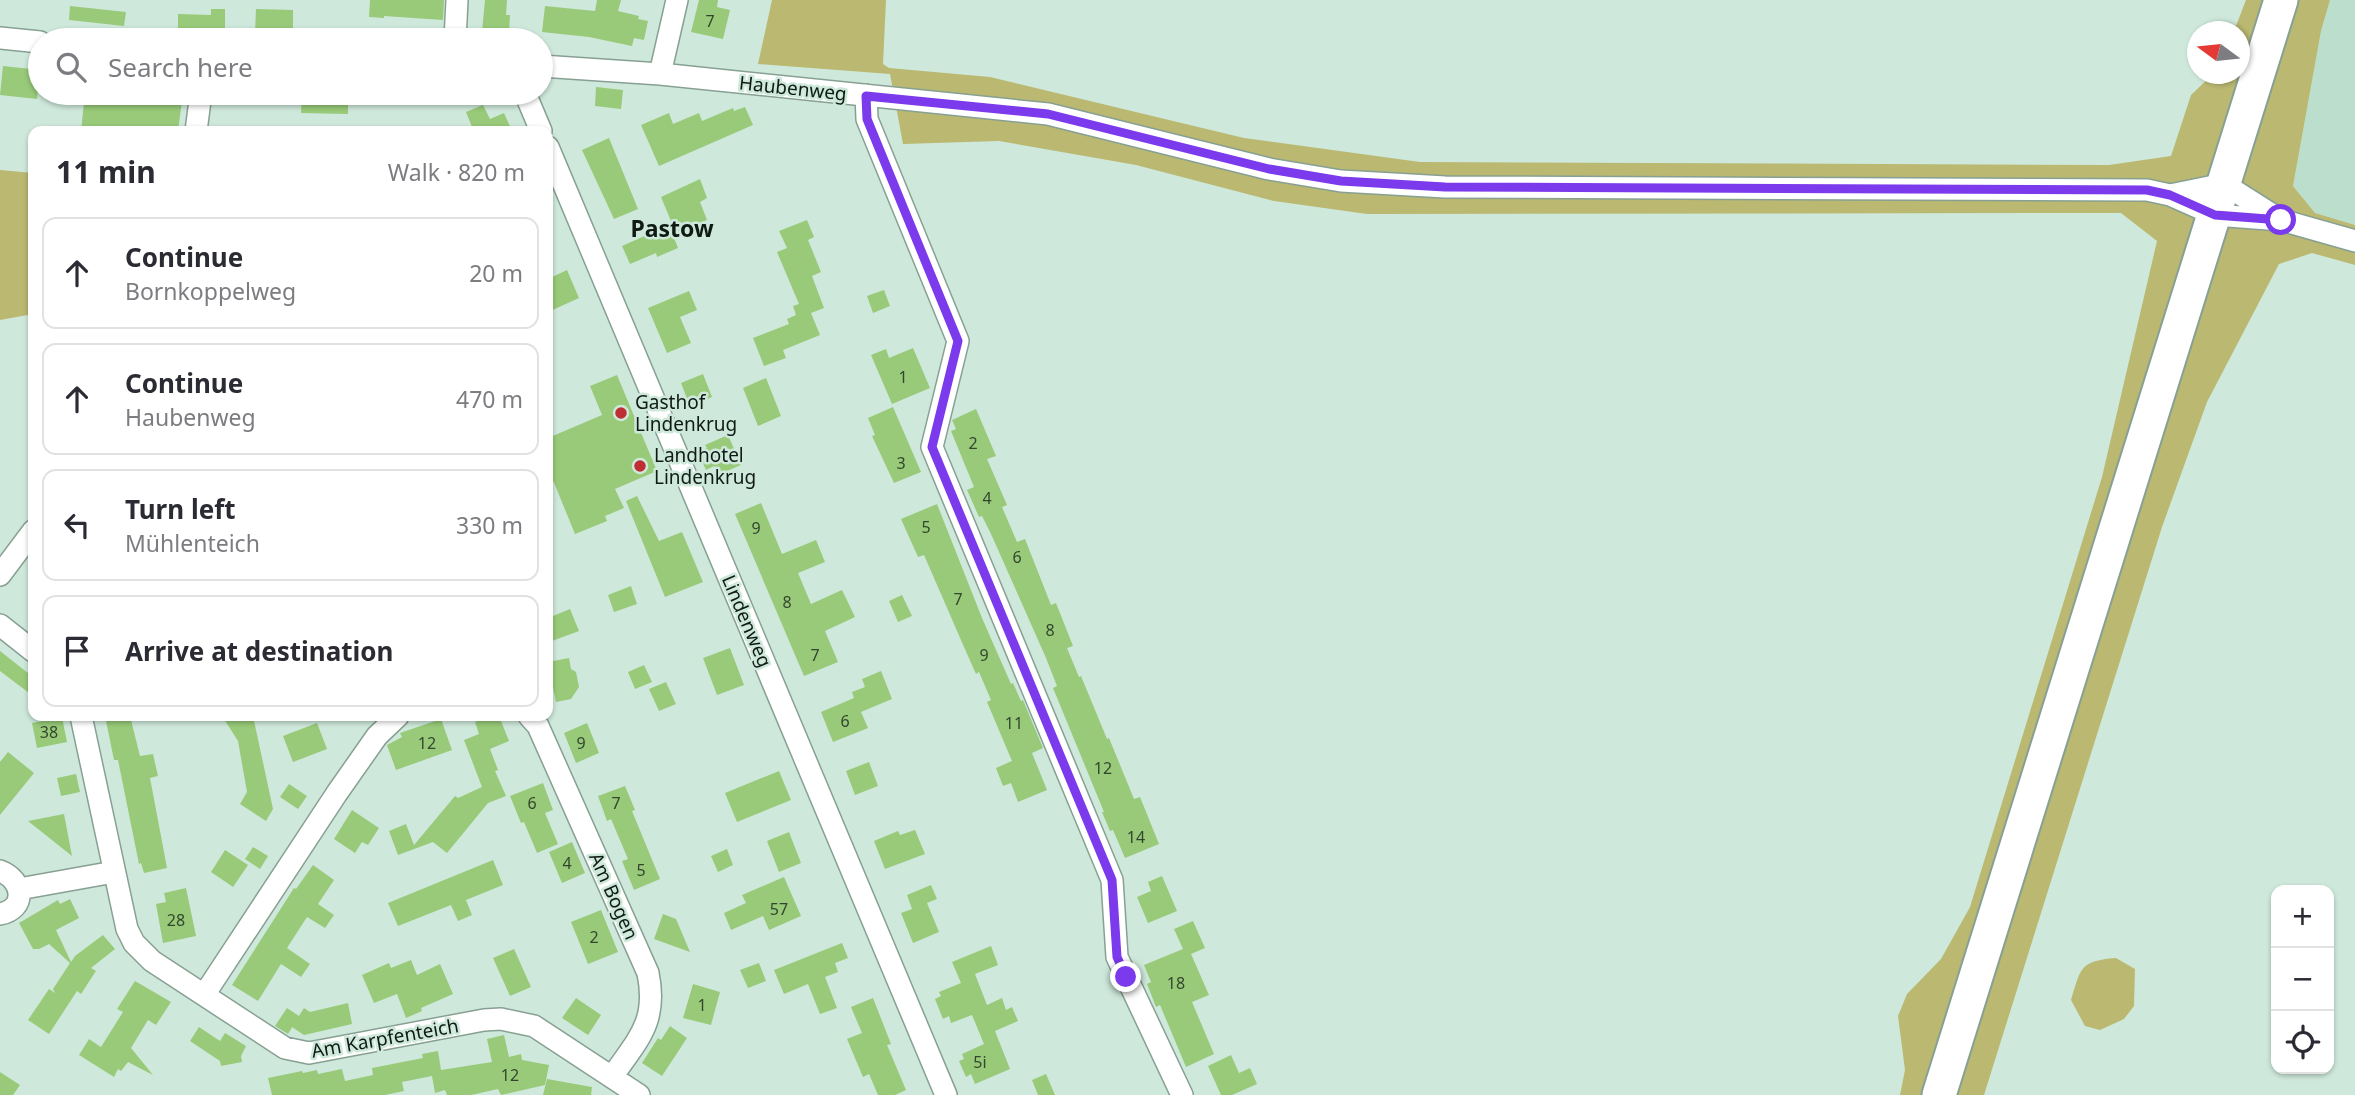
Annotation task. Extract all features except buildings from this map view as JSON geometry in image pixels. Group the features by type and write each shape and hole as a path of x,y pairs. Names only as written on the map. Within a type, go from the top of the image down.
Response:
{"main road":[{"path":"1939,1095 2281,0"}],"street":[{"path":"456,28 457,0"},
{"path":"660,74 677,0"},
{"path":"0,37 28,40"},
{"name":"Haubenweg","path":"553,66 660,74 1048,114 1269,169 1341,181 1445,187 2147,190 2219,200"},
{"path":"866,96 867,119 958,341 932,447 1112,880 1117,957 1182,1095"},
{"path":"197,126 199,105"},
{"path":"530,105 539,126"},
{"name":"Lindenweg","path":"553,159 946,1095"},
{"name":"Haubenweg","path":"2170,195 2219,200"},
{"path":"2219,200 2355,241"},
{"path":"2219,200 2281,220"},
{"path":"0,575 28,538"},
{"path":"0,625 28,647"},
{"name":"Am Karpfenteich","path":"82,721 127,929 134,943 152,961 285,1048 297,1052 309,1053 501,1019 534,1026 639,1095"},
{"path":"204,995 337,793 377,736 393,721"},
{"name":"Am Bogen","path":"534,721 649,973 652,994 650,1014 644,1030 612,1077"},
{"path":"0,871 13,877 19,889 17,903 8,912 0,914"},
{"path":"19,889 114,872"}],"shaded area":[{"path":"772,0 886,0 883,64 889,68 990,77 1244,138 1420,162 2109,165 2171,156 2191,95 2203,84 2250,84 2250,21 2238,21 2246,0 2330,0 2321,31 2293,186 2315,213 2355,225 2355,265 2312,253 2279,264 2207,402 2162,527 1984,1095 1900,1095 1905,1070 1898,1016 1907,994 1941,959 1970,907 2102,477 2157,241 2121,213 1367,214 1274,201 1136,165 999,141 903,144 890,74 758,64"},
{"path":"2330,0 2355,0 2355,225 2315,213 2293,186 2321,31"},
{"path":"0,170 28,173 28,315 0,320"},
{"path":"2116,958 2135,969 2134,1006 2124,1019 2100,1030 2085,1026 2071,1000 2080,973 2095,961"}],"place":[{"name":"Gasthof Lindenkrug","path":"621,413"},
{"name":"Landhotel Lindenkrug","path":"640,466"}],"district":[{"name":"Pastow","path":"672,228"}],"route":[{"path":"1126,977 1117,957 1112,880 932,447 958,341 867,119 866,96 1048,114 1269,169 1341,181 1445,187 2147,190 2170,195 2215,215 2281,220"}]}
